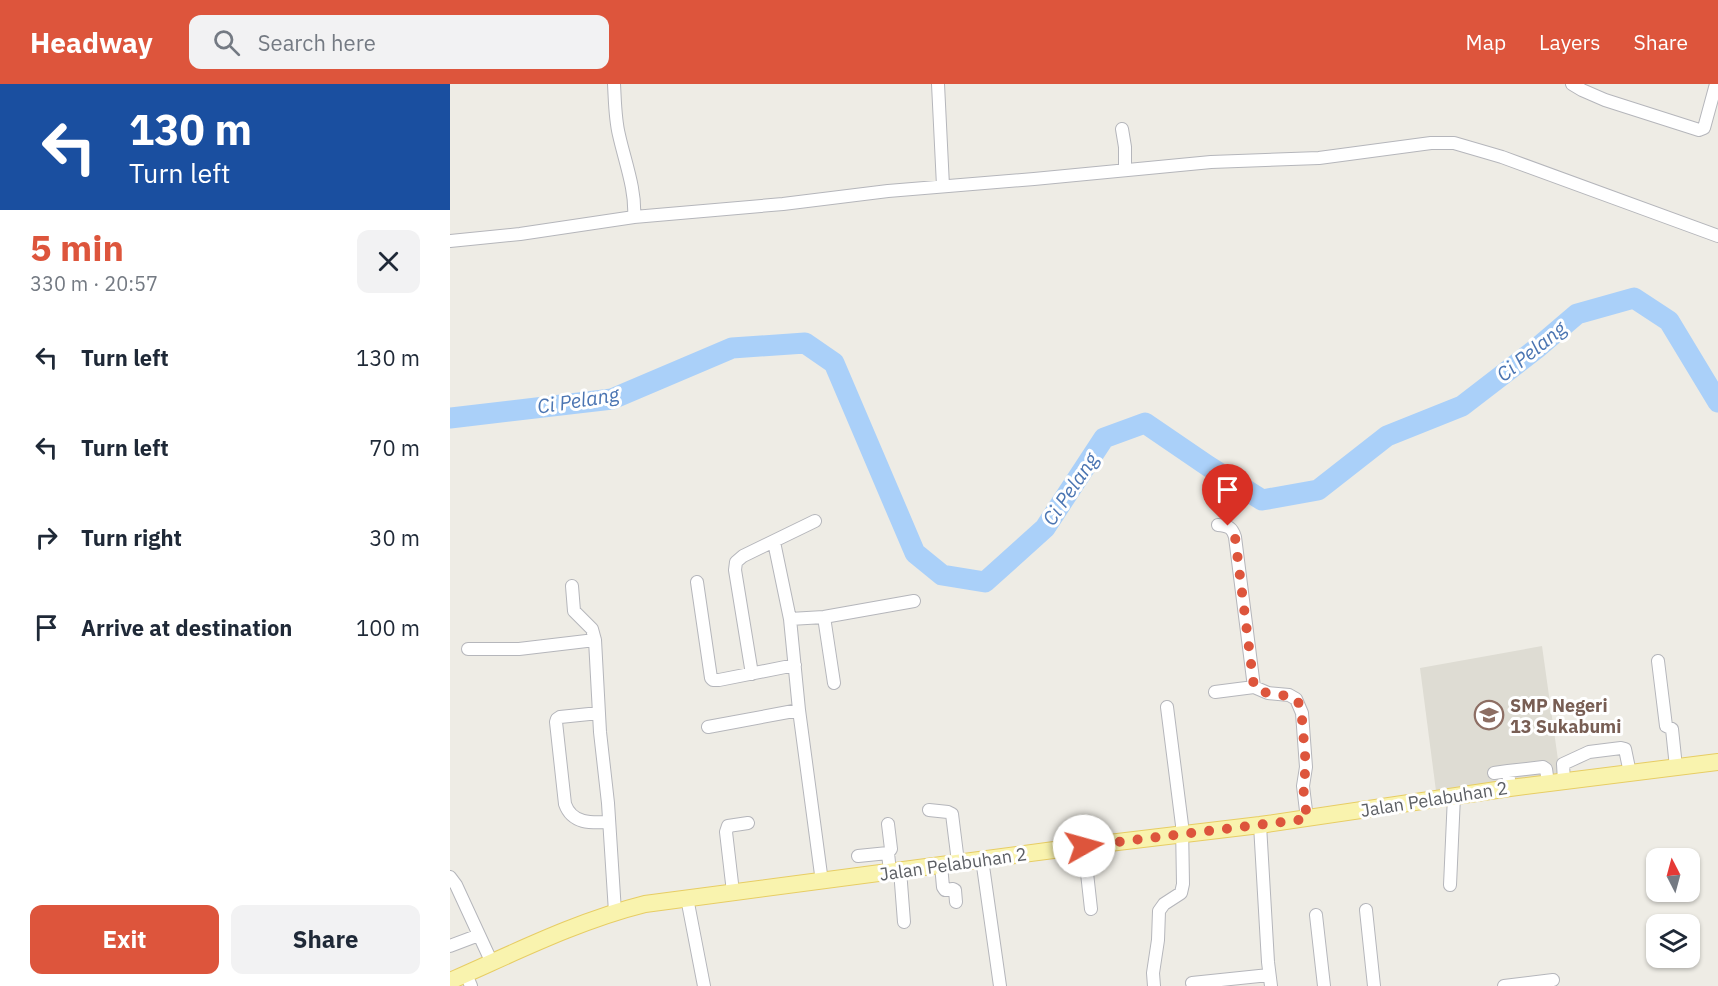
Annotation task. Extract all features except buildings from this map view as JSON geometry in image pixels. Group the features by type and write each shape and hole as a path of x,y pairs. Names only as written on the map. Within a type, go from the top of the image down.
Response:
{"main road":[{"name":"Jalan Pelabuhan 2","path":"450,981 469,980 492,963 615,912 645,904 1307,819 1454,796 1509,779 1556,782 1718,762"}],"street":[{"path":"614,84 617,128 627,164 635,209 634,218"},
{"path":"938,84 943,186"},
{"path":"1572,84 1605,100 1699,130 1704,128 1716,84"},
{"path":"1122,129 1125,169"},
{"path":"450,241 846,195 1211,162 1319,158 1447,142 1502,157 1718,236"},
{"path":"752,674 735,566 738,559 743,556 815,521"},
{"path":"1218,525 1228,526 1235,537 1254,687"},
{"path":"774,542 790,619 799,710 822,882"},
{"path":"697,582 713,680 795,664"},
{"path":"572,586 574,611 592,628 595,640 615,912"},
{"path":"790,619 824,617 914,601"},
{"path":"824,617 834,683"},
{"path":"468,649 519,649 595,640"},
{"path":"1658,661 1666,726 1672,729 1676,767"},
{"path":"1215,692 1254,687 1268,693 1289,695 1296,699 1301,707 1306,767 1303,786 1307,819"},
{"path":"1154,986 1159,911 1164,904 1178,896 1182,889 1182,825 1167,707"},
{"path":"708,727 799,710"},
{"path":"599,713 560,717 556,719 556,722 567,812 579,820 590,823 609,822"},
{"path":"1556,782 1563,764 1589,752 1610,749 1625,748 1630,773"},
{"path":"1494,772 1509,779"},
{"path":"1450,885 1454,796"},
{"path":"929,810 951,814 958,862"},
{"path":"733,892 726,832 728,826 748,823"},
{"path":"888,824 891,849 888,853"},
{"path":"1192,983 1270,980 1260,825"},
{"path":"1084,846 1091,909"},
{"path":"858,856 888,853"},
{"path":"888,853 895,871 904,922"},
{"path":"982,859 1000,986"},
{"path":"940,865 943,887 945,890 955,890 956,902"},
{"path":"450,877 456,885 492,963"},
{"path":"687,898 704,986"},
{"path":"1366,910 1374,986"},
{"path":"1316,915 1324,986"},
{"path":"450,946 479,935"},
{"path":"1504,986 1553,980"}],"shaded area":[{"name":"SMP Negeri 13 Sukabumi","path":"1542,646 1560,774 1436,791 1420,668"}],"waterway":[{"name":"Ci Pelang","path":"450,418 612,399 732,348 805,343 834,363 915,553 942,575 985,582 1045,528 1104,438 1145,423 1262,500 1318,490 1387,436 1462,406 1577,314 1634,298 1669,321 1718,402"}],"place":[{"name":"SMP Negeri 13 Sukabumi","path":"1489,715"}],"route":[{"path":"1084,846 1307,819 1303,786 1306,767 1301,707 1296,699 1289,695 1280,696 1254,687 1235,537 1228,526"}]}
